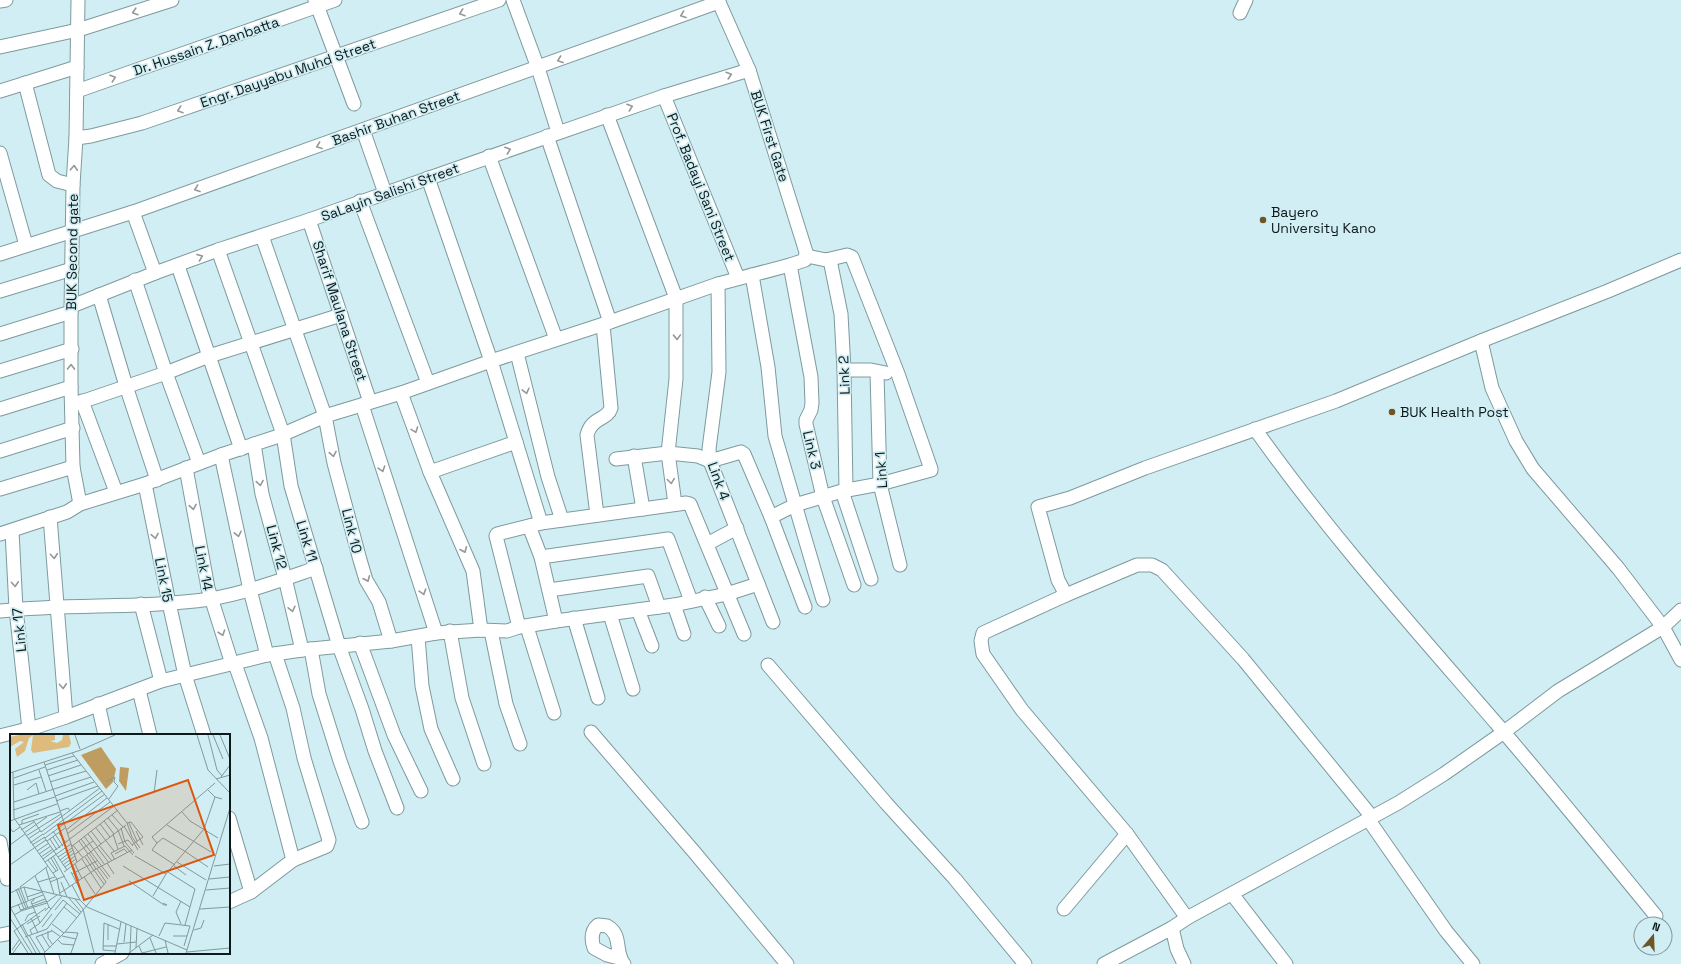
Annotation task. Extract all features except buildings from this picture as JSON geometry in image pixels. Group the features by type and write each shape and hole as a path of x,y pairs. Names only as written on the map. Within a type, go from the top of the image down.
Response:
{"street":[{"path":"0,2 6,0"},
{"name":"BUK Second gate","path":"78,0 76,138 73,185 71,387 77,403 73,428 74,467 80,504"},
{"path":"0,47 78,30 172,0"},
{"name":"Dr. Hussain Z. Danbatta","path":"76,91 316,3 335,0"},
{"name":"Engr. Dayyabu Muhd Street","path":"76,138 91,136 142,123 499,0"},
{"path":"513,0 538,68 553,134 606,324 611,408 608,413 592,423 587,435 597,515"},
{"path":"1240,13 1246,0"},
{"name":"Bashir Buhan Street","path":"0,254 26,244 133,212 538,68 719,1"},
{"name":"BUK First Gate","path":"719,1 749,70 807,256"},
{"path":"316,3 354,104"},
{"path":"0,91 77,67"},
{"name":"SaLayin Salishi Street","path":"0,334 71,309 155,272 178,266 218,250 309,220 607,115 749,70"},
{"path":"25,83 49,175 57,181 73,185"},
{"name":"Prof. Badayi Sani Street","path":"664,96 738,278"},
{"path":"607,115 676,298 676,379 668,453 674,504"},
{"path":"363,130 385,193"},
{"path":"0,153 26,244"},
{"path":"489,156 556,340"},
{"path":"428,178 491,361 535,525"},
{"path":"360,201 428,383"},
{"path":"133,212 155,272"},
{"name":"Sharif Maulana Street","path":"309,220 341,315 366,403 436,633"},
{"name":"Link 10","path":"262,236 325,416 334,464 360,560 366,580 379,602 391,642"},
{"name":"Link 11","path":"218,250 283,434 291,486 339,646 362,709 375,751 397,808"},
{"path":"6,533 67,512 80,504 151,482 221,455 283,434 325,416 401,393 491,361 606,324 718,284 790,266 805,260 807,256 821,260 830,260 847,255 852,257 897,373 931,470 880,484 844,491 795,505 771,517"},
{"name":"Link 2","path":"830,260 841,314 844,370 844,491 871,579"},
{"path":"1066,595 1058,580 1038,507 1070,498 1145,468 1336,401 1681,260"},
{"path":"178,266 241,449"},
{"name":"Link 3","path":"790,266 811,377 812,404 806,424 823,497 854,585"},
{"path":"0,291 72,269"},
{"path":"752,275 768,367 776,436 823,600"},
{"path":"135,280 166,373 199,463"},
{"name":"Link 4","path":"718,284 719,372 709,449 710,461 773,622"},
{"name":"Link 15","path":"100,295 151,482 169,603 185,675 204,734"},
{"path":"116,492 77,403 166,373 209,356 341,315"},
{"path":"1481,341 1492,388 1516,441 1534,469 1618,568 1663,627 1681,660"},
{"path":"0,371 72,349"},
{"path":"516,353 548,476 562,520"},
{"path":"491,361 503,406 516,442 556,620"},
{"path":"844,370 871,370 877,372 897,373"},
{"name":"Link 1","path":"877,372 880,484 900,565"},
{"path":"0,409 71,387"},
{"path":"401,393 430,472 473,571 486,630 506,704 520,744"},
{"path":"0,451 73,428"},
{"path":"1255,429 1288,476 1373,581 1504,732 1656,916"},
{"path":"430,472 516,442"},
{"name":"Link 12","path":"254,444 262,494 285,578 340,761 362,822"},
{"path":"616,459 668,453 698,456 710,461 741,452 744,454 771,517 805,608"},
{"path":"221,455 250,590 271,654 293,708 304,758 329,840 327,846 293,860 252,892 230,902"},
{"path":"634,456 643,509"},
{"path":"0,489 74,467"},
{"name":"Link 14","path":"186,468 210,598 261,738 293,860"},
{"path":"554,713 523,627 496,536 497,534 562,520 674,504 690,504 744,634"},
{"path":"50,518 66,717"},
{"path":"707,544 737,528"},
{"name":"Link 17","path":"6,533 35,730"},
{"path":"541,557 668,539 691,601"},
{"path":"1187,918 1126,834 1022,710 983,654 981,648 981,636 988,630 1137,565 1152,565 1162,570 1243,659 1370,818 1446,931 1473,964"},
{"path":"0,611 16,609 169,603 210,598 250,590 316,568"},
{"path":"549,590 648,576 659,607"},
{"path":"12,734 35,730 98,704 162,681 271,654 360,643 391,642 450,631 486,630 507,632 556,620 674,605 705,597 727,594 758,584"},
{"path":"705,597 720,626"},
{"path":"142,604 162,681"},
{"path":"674,605 684,634"},
{"path":"638,610 652,646"},
{"path":"1104,964 1398,803 1444,774 1504,732 1558,690 1663,627 1681,610"},
{"path":"610,614 633,689"},
{"path":"574,618 598,698"},
{"path":"450,631 462,698 484,764"},
{"path":"418,637 422,686 431,729 453,779"},
{"path":"360,643 394,735 421,791"},
{"path":"768,665 886,803 955,879 1025,964"},
{"path":"139,690 150,734"},
{"path":"98,704 105,734"},
{"path":"591,732 695,853 787,964"},
{"path":"0,736 10,734"},
{"path":"230,821 252,892"},
{"path":"1064,909 1126,834"},
{"path":"0,842 6,879"},
{"path":"1232,894 1286,964"},
{"path":"1172,928 1177,949 1184,964"},
{"path":"0,935 10,933"},
{"path":"51,954 54,964"},
{"path":"104,959 119,954"}],"place":[{"name":"Bayero University Kano","path":"1263,220"},
{"name":"BUK Health Post","path":"1392,412"}]}
